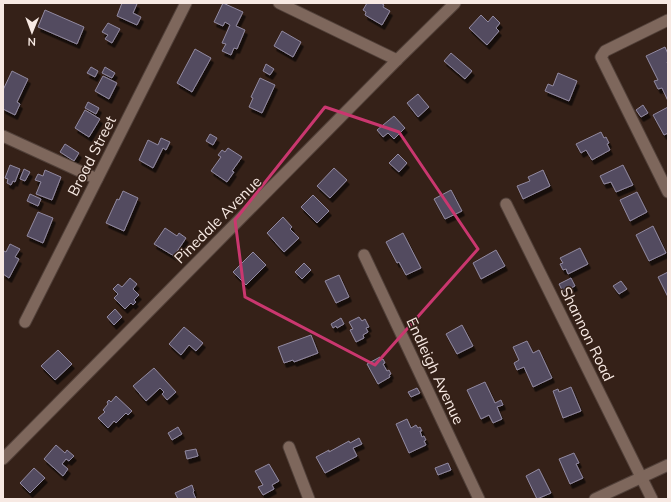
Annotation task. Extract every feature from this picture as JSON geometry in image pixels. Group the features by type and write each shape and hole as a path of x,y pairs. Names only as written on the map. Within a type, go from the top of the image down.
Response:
{"street":[{"name":"Broad Street","path":"25,322 186,3"},
{"path":"279,3 397,60"},
{"name":"Pinedale Avenue","path":"3,459 455,3"},
{"path":"668,20 606,51 601,57 668,192"},
{"path":"3,136 97,180"},
{"name":"Shannon Road","path":"506,204 652,499"},
{"name":"Endleigh Avenue","path":"364,255 479,499"},
{"path":"289,447 309,499"},
{"path":"595,499 668,464"}],"highlighted area":[{"path":"325,107 399,132 478,249 375,365 245,297 235,220"}],"building":[{"path":"122,3 137,4 133,13 141,17 137,25 117,16"},
{"path":"223,3 243,12 236,26 245,30 237,49 234,48 231,55 222,51 226,44 222,43 230,25 225,22 223,26 214,22"},
{"path":"367,3 381,3 384,5 383,7 390,11 382,25 365,15 366,12 363,10"},
{"path":"45,10 84,27 77,44 38,27"},
{"path":"481,15 488,22 493,16 500,23 496,28 499,31 487,45 469,28"},
{"path":"108,23 120,29 112,43 105,39 108,35 102,32"},
{"path":"282,31 301,42 293,57 274,46"},
{"path":"665,47 668,54 668,101 662,88 658,89 654,81 658,80 646,56"},
{"path":"195,49 211,58 192,92 177,83"},
{"path":"451,53 472,71 465,79 444,61"},
{"path":"266,64 274,69 270,75 263,71"},
{"path":"91,67 98,71 95,77 87,73"},
{"path":"105,67 115,73 112,78 102,73"},
{"path":"12,71 28,79 17,102 20,104 15,115 3,109 3,90"},
{"path":"558,73 577,81 569,101 545,91 548,84 553,86"},
{"path":"103,76 117,83 109,99 95,91"},
{"path":"260,78 275,85 262,113 249,107 253,98 251,97"},
{"path":"418,94 429,107 418,117 407,103"},
{"path":"88,102 99,108 96,114 85,108"},
{"path":"643,105 648,113 641,117 636,110"},
{"path":"668,107 668,133 664,135 653,115"},
{"path":"85,110 100,119 89,137 75,128"},
{"path":"394,116 405,128 394,139 388,133 383,137 377,130"},
{"path":"601,132 609,143 607,144 610,150 592,160 586,150 581,153 576,144"},
{"path":"210,134 217,138 213,145 206,141"},
{"path":"161,138 170,142 166,150 163,148 153,168 139,160 148,140 158,145"},
{"path":"65,144 79,153 74,161 60,152"},
{"path":"228,148 242,157 232,171 234,172 227,182 211,171 221,157 218,155 222,150 225,152"},
{"path":"398,154 407,163 399,172 389,163"},
{"path":"10,165 20,169 15,182 13,181 11,185 7,183 8,179 5,178"},
{"path":"623,165 633,185 616,192 611,182 604,184 600,176"},
{"path":"334,168 347,180 330,198 317,186"},
{"path":"24,169 30,172 25,181 20,179"},
{"path":"45,170 61,177 52,200 36,194 41,182 35,180 38,174 43,176"},
{"path":"543,170 550,186 523,199 517,186 530,181 528,177"},
{"path":"451,190 462,211 445,219 434,199"},
{"path":"123,191 138,198 124,231 106,223 117,199 119,200"},
{"path":"637,192 647,212 630,221 620,200"},
{"path":"30,194 41,199 38,206 27,201"},
{"path":"313,195 329,211 317,223 301,207"},
{"path":"38,212 53,218 43,243 27,236"},
{"path":"283,217 292,227 290,229 299,238 284,252 267,233"},
{"path":"653,226 666,253 649,261 636,235"},
{"path":"165,228 177,236 179,233 186,238 174,256 154,244"},
{"path":"403,233 421,268 406,275 399,262 397,263 386,242"},
{"path":"10,244 20,249 15,257 19,259 9,278 3,274 3,253 4,251 6,252"},
{"path":"580,248 588,264 568,274 566,269 563,270 560,264 563,263 560,258"},
{"path":"496,250 505,266 481,279 473,263"},
{"path":"253,252 266,265 246,285 233,272"},
{"path":"304,263 311,270 302,279 295,272"},
{"path":"668,272 668,297 658,277"},
{"path":"339,275 349,297 336,303 325,281"},
{"path":"130,278 137,284 133,289 139,295 134,300 136,302 133,305 131,303 125,309 114,298 118,294 113,289 118,284 122,287"},
{"path":"571,278 575,286 563,292 559,284"},
{"path":"621,281 627,289 619,294 613,286"},
{"path":"115,309 122,317 114,325 107,317"},
{"path":"359,317 362,321 365,319 369,327 366,328 368,332 363,335 364,338 356,342 350,330 353,329 349,322"},
{"path":"341,318 344,324 337,328 336,326 333,328 331,324"},
{"path":"462,325 473,346 457,354 446,334"},
{"path":"184,327 203,343 196,351 189,345 181,355 169,344"},
{"path":"311,335 318,353 294,362 293,360 284,363 278,347"},
{"path":"527,341 533,353 539,350 552,378 533,387 524,367 517,370 514,363 519,360 513,347"},
{"path":"58,350 72,364 55,380 41,366"},
{"path":"380,357 385,363 383,364 387,371 389,370 391,374 389,375 390,377 378,384 367,364"},
{"path":"154,368 176,392 167,400 162,394 164,392 160,388 146,401 133,386"},
{"path":"485,382 495,403 501,400 503,405 497,407 502,419 493,423 489,415 481,419 467,390"},
{"path":"571,387 581,411 563,418 553,391 558,389 559,392"},
{"path":"417,388 420,393 411,397 408,392"},
{"path":"116,396 132,411 128,415 126,413 116,423 114,421 108,428 98,418 105,412 103,410 108,404 107,402 109,400 111,402"},
{"path":"407,419 411,428 416,425 418,428 420,427 422,437 424,436 426,440 424,441 426,445 409,453 396,424"},
{"path":"178,427 182,434 172,440 168,433"},
{"path":"359,438 362,444 353,448 357,456 325,473 316,457 349,441 350,443"},
{"path":"56,445 65,453 67,450 74,456 69,461 66,459 62,464 68,469 63,476 44,459"},
{"path":"196,449 198,456 187,459 185,451"},
{"path":"574,453 579,463 576,464 583,478 570,484 559,459"},
{"path":"448,463 451,470 438,475 435,468"},
{"path":"269,464 279,481 272,485 274,489 263,495 258,487 263,485 255,471"},
{"path":"34,468 45,478 30,493 20,483"},
{"path":"539,469 551,493 537,499 526,476"},
{"path":"192,485 196,499 178,499 175,493"}]}
